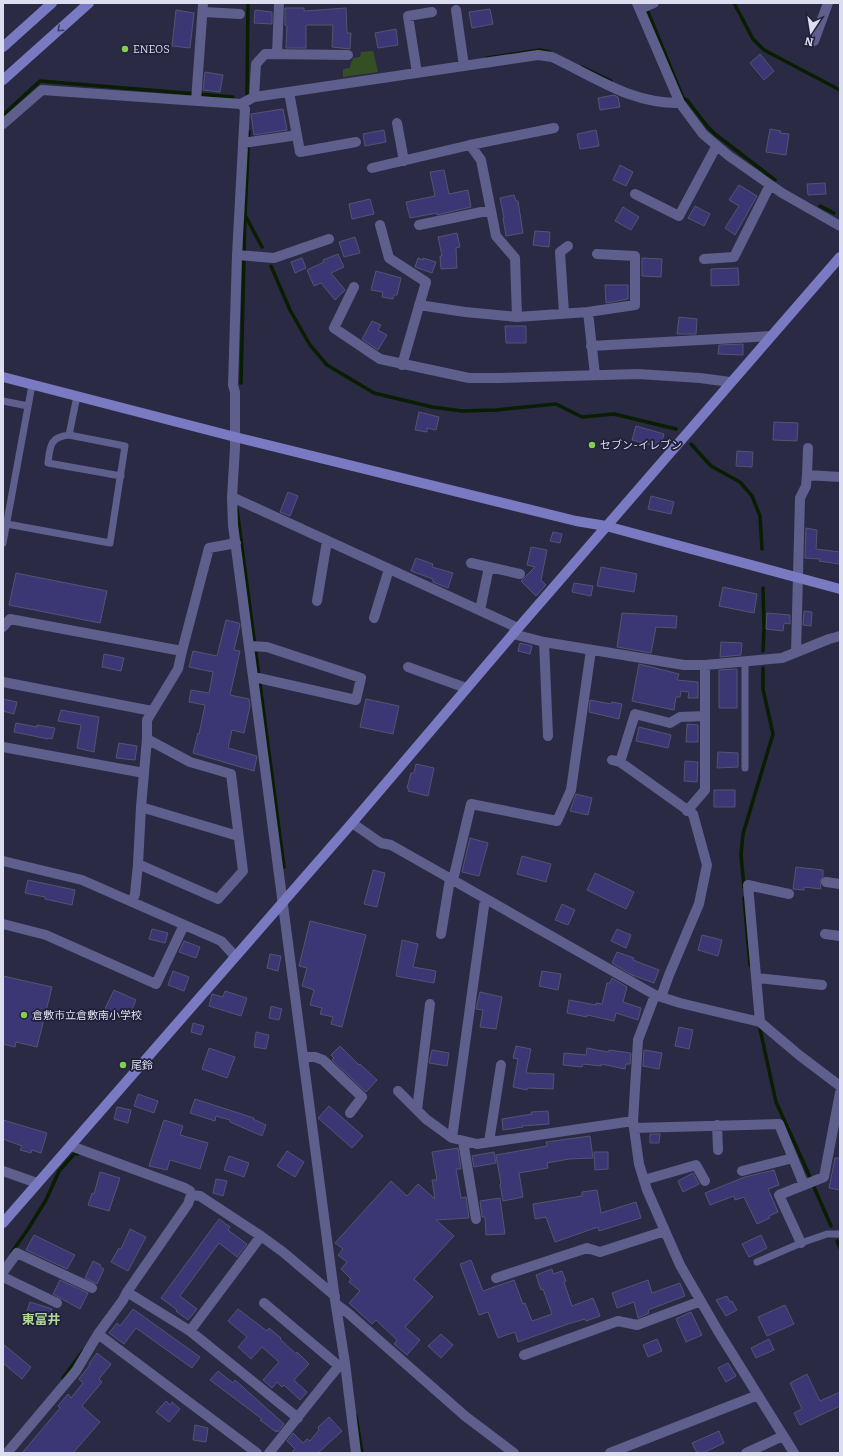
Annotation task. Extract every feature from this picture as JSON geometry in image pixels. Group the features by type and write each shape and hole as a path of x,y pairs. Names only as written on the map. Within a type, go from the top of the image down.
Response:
{"street":[{"path":"3,47 52,3"},
{"path":"3,80 89,3"},
{"path":"277,54 279,3"},
{"path":"654,3 639,6 680,103 703,134 716,147 770,185 840,226"},
{"path":"814,41 828,3"},
{"path":"197,96 203,8 240,14"},
{"path":"456,10 464,63"},
{"path":"417,70 408,16 432,12"},
{"path":"254,97 256,64 266,54 348,55"},
{"path":"3,124 42,90 197,96 242,104 254,97 417,70 538,54 552,57 629,95 649,101 680,103"},
{"path":"289,92 300,152 356,142"},
{"path":"242,104 245,109 246,142 237,255 233,385 235,392 235,437 232,497 233,525 253,646 283,900 307,1057 336,1300 342,1365 356,1453"},
{"path":"397,123 404,161"},
{"path":"372,168 554,128"},
{"path":"246,142 291,136"},
{"path":"470,146 481,160 496,236 515,258 517,316"},
{"path":"635,194 679,216 716,147"},
{"path":"704,259 734,257 770,185"},
{"path":"419,225 491,210"},
{"path":"380,225 389,258 426,282 402,365"},
{"path":"237,255 274,258 329,238"},
{"path":"564,313 560,252 568,246"},
{"path":"419,305 465,312 517,316 588,312 635,305 635,256 597,254"},
{"path":"3,1223 283,900 352,823 515,631 840,257"},
{"path":"354,287 334,328 380,359 402,365 469,378 638,374 700,378 730,382"},
{"path":"588,312 594,374"},
{"path":"591,346 771,336"},
{"path":"3,377 235,437 576,522 606,526 840,589"},
{"path":"796,652 800,498 806,486 808,448"},
{"path":"807,475 840,477"},
{"path":"232,497 480,610 515,631 544,642 684,665 705,665 782,658 840,636"},
{"path":"317,601 327,541"},
{"path":"132,902 135,894 138,864 140,807 147,739 147,720 178,670 209,548 236,543"},
{"path":"471,563 520,574"},
{"path":"480,610 489,567"},
{"path":"374,618 389,569"},
{"path":"3,627 10,619 182,652"},
{"path":"544,642 548,736"},
{"path":"253,646 267,647 361,678 356,700 257,678"},
{"path":"441,934 451,880 471,804 557,821 571,790 591,650"},
{"path":"687,811 705,790 705,665"},
{"path":"408,667 466,688"},
{"path":"3,682 152,711"},
{"path":"705,716 680,717 670,723 636,714 616,761 693,814 706,864 699,904 669,975 638,1040 633,1124 639,1164 644,1180 680,1266 794,1453"},
{"path":"138,864 218,899 243,871 231,774 190,762 147,739"},
{"path":"3,747 144,773"},
{"path":"140,807 238,836"},
{"path":"352,823 381,843 391,846 658,996 680,1003 760,1022 799,1055 840,1086"},
{"path":"3,861 82,880 221,941 235,956"},
{"path":"826,882 840,884"},
{"path":"760,1022 748,885 789,894"},
{"path":"452,1138 486,899"},
{"path":"3,924 46,935 156,984 184,925"},
{"path":"825,934 840,936"},
{"path":"757,978 822,985"},
{"path":"416,1110 430,1004"},
{"path":"307,1057 315,1057 323,1060 362,1096 350,1113"},
{"path":"489,1142 501,1064"},
{"path":"398,1091 426,1119 452,1138 477,1144 633,1124 779,1124 804,1185"},
{"path":"802,1243 779,1195 824,1177 840,1093"},
{"path":"717,1125 718,1150"},
{"path":"463,1141 476,1219"},
{"path":"7,1453 76,1370 98,1334 188,1204 191,1195 190,1191 185,1188 71,1146"},
{"path":"742,1171 793,1158"},
{"path":"644,1180 696,1165 705,1181"},
{"path":"3,1170 37,1183"},
{"path":"191,1195 200,1196 209,1201 283,1252 336,1300 348,1313 465,1416 514,1453"},
{"path":"496,1278 587,1248 600,1252 665,1231"},
{"path":"190,1331 261,1236"},
{"path":"5,1265 17,1253 92,1288"},
{"path":"3,1277 57,1303"},
{"path":"127,1292 190,1331 298,1418"},
{"path":"524,1355 618,1321 637,1325 701,1301"},
{"path":"264,1304 342,1365"},
{"path":"98,1334 258,1453"},
{"path":"269,1453 342,1365"},
{"path":"610,1453 758,1395"},
{"path":"746,1453 783,1436"}],"lane":[{"path":"3,542 32,385"},
{"path":"69,435 77,396"},
{"path":"3,401 28,406"},
{"path":"7,524 110,543 121,476 125,446 69,435 60,436 53,440 50,447 48,463 121,476"},
{"path":"745,662 745,768"},
{"path":"757,1262 827,1234 840,1234"}],"green space":[{"path":"373,51 378,72 343,77 343,69 350,68 353,58 360,57 361,52"}],"building":[{"path":"285,8 304,8 304,11 346,8 347,33 351,33 350,49 332,47 333,25 306,25 306,48 286,48 287,26 285,25"},
{"path":"490,9 493,24 472,28 469,12"},
{"path":"176,10 194,13 190,48 172,46"},
{"path":"255,10 272,12 272,24 254,23"},
{"path":"396,29 398,45 378,48 375,33"},
{"path":"760,54 774,71 764,80 750,63"},
{"path":"205,72 223,75 220,92 203,90"},
{"path":"614,95 618,97 620,107 600,110 598,98"},
{"path":"283,109 287,130 254,135 251,114"},
{"path":"770,129 781,131 780,133 789,134 786,155 766,152"},
{"path":"384,130 386,142 365,146 363,134"},
{"path":"596,130 599,146 580,149 577,134"},
{"path":"620,165 633,172 626,186 613,180"},
{"path":"444,170 449,194 468,190 471,207 437,215 437,213 410,218 406,202 435,196 430,172"},
{"path":"825,183 826,194 808,195 807,184"},
{"path":"739,185 757,196 735,235 725,228 739,206 729,200"},
{"path":"514,195 516,201 518,201 523,233 506,236 500,198"},
{"path":"370,199 374,214 352,219 349,204"},
{"path":"695,206 710,214 704,226 688,218"},
{"path":"623,207 639,217 631,230 615,221"},
{"path":"535,231 550,232 549,247 533,245"},
{"path":"457,233 460,247 456,248 457,268 441,269 440,256 442,256 438,237"},
{"path":"355,237 360,253 344,257 339,242"},
{"path":"338,254 344,267 331,273 345,290 335,300 321,283 314,286 307,270 324,262 323,260"},
{"path":"302,258 306,268 295,273 291,262"},
{"path":"418,258 436,262 432,273 415,267"},
{"path":"642,258 662,259 661,277 642,276"},
{"path":"738,268 739,285 711,286 711,269"},
{"path":"376,271 401,278 397,295 394,295 393,299 382,297 383,292 371,290"},
{"path":"605,285 628,285 628,299 606,303"},
{"path":"679,317 697,319 696,334 677,334"},
{"path":"372,321 381,325 378,330 387,335 378,350 362,339"},
{"path":"505,326 526,326 526,343 506,343"},
{"path":"743,344 743,355 718,354 719,345"},
{"path":"419,412 439,417 436,430 427,428 427,432 415,430"},
{"path":"774,422 798,423 797,441 773,440"},
{"path":"636,426 664,434 660,447 632,440"},
{"path":"737,451 753,452 752,467 736,466"},
{"path":"288,492 298,496 290,516 280,512"},
{"path":"651,496 674,502 671,514 648,509"},
{"path":"806,528 817,530 816,549 840,552 839,564 819,561 820,559 805,558"},
{"path":"553,532 562,534 560,543 550,541"},
{"path":"531,547 547,550 541,580 546,585 536,596 521,581 535,567 527,565"},
{"path":"416,558 433,564 432,567 453,573 448,588 433,582 433,579 411,571"},
{"path":"601,567 637,574 634,592 597,586"},
{"path":"16,573 107,591 100,623 9,605"},
{"path":"574,583 593,586 591,596 572,592"},
{"path":"723,587 757,594 754,613 719,606"},
{"path":"804,611 812,612 811,626 803,625"},
{"path":"622,613 677,616 676,628 656,627 651,653 617,647"},
{"path":"767,613 790,615 790,624 784,623 783,631 766,629"},
{"path":"226,620 239,623 240,625 234,650 240,651 230,695 249,699 250,706 244,733 232,730 228,748 257,756 254,771 193,753 198,733 199,734 205,705 189,702 191,690 209,693 213,672 189,667 193,651 217,656"},
{"path":"721,642 742,643 741,655 720,657"},
{"path":"520,643 532,646 530,654 518,651"},
{"path":"104,654 124,658 121,671 102,667"},
{"path":"639,664 679,674 677,680 698,682 698,698 688,698 689,692 681,691 680,697 676,697 674,710 632,701"},
{"path":"737,669 737,708 719,708 719,670"},
{"path":"3,699 17,702 14,714 3,711"},
{"path":"366,699 399,706 393,734 360,727"},
{"path":"590,700 611,704 612,702 622,704 619,719 589,712"},
{"path":"61,710 99,717 94,752 77,748 81,725 58,721"},
{"path":"16,723 37,727 37,725 55,728 52,739 14,732"},
{"path":"687,724 698,725 698,742 686,742"},
{"path":"639,727 671,735 668,748 636,741"},
{"path":"119,743 137,746 135,760 116,758"},
{"path":"718,752 738,753 738,767 717,768"},
{"path":"685,761 698,762 697,782 684,781"},
{"path":"416,764 434,768 428,796 408,791 409,789 407,788 411,773 414,773"},
{"path":"714,790 735,790 735,807 714,807"},
{"path":"576,794 592,798 588,815 570,811"},
{"path":"470,838 488,843 479,876 462,872"},
{"path":"522,856 551,864 546,882 517,874"},
{"path":"796,867 823,870 823,877 820,881 821,889 804,887 804,890 793,889"},
{"path":"373,870 385,873 377,907 364,904"},
{"path":"595,873 634,892 626,909 587,890"},
{"path":"28,880 75,890 72,905 25,893"},
{"path":"562,904 575,910 568,925 555,920"},
{"path":"310,921 366,935 342,1027 331,1024 333,1017 320,1014 322,1008 310,1005 314,990 302,986 307,968 299,966"},
{"path":"152,929 168,933 165,943 149,939"},
{"path":"617,929 631,935 626,948 611,941"},
{"path":"702,935 722,940 718,956 698,950"},
{"path":"402,940 418,944 413,967 436,971 434,983 396,976"},
{"path":"184,941 200,947 196,958 179,952"},
{"path":"617,952 659,970 654,983 632,975 612,963"},
{"path":"270,954 281,956 278,971 267,968"},
{"path":"173,971 189,977 184,991 168,985"},
{"path":"542,971 561,974 558,990 539,986"},
{"name":"倉敷市立倉敷南小学校","path":"3,976 52,987 37,1047 16,1042 15,1047 3,1044"},
{"path":"612,978 627,987 623,1002 641,1008 638,1020 616,1013 614,1021 587,1015 587,1017 567,1013 569,1000 596,1005 596,1003 602,1004 607,983 610,983"},
{"path":"114,990 136,1000 127,1021 104,1011"},
{"path":"225,991 247,998 241,1016 209,1006 212,994 223,997"},
{"path":"480,992 502,997 496,1029 480,1027 483,1010 476,1009"},
{"path":"271,1006 282,1009 279,1020 269,1018"},
{"path":"193,1023 204,1026 201,1035 191,1032"},
{"path":"679,1027 693,1030 689,1049 675,1046"},
{"path":"256,1032 269,1035 266,1049 254,1047"},
{"path":"340,1046 377,1080 366,1092 332,1060 334,1058 331,1055"},
{"path":"516,1046 531,1049 526,1073 554,1074 553,1089 527,1088 527,1090 513,1087 518,1059 513,1058"},
{"path":"209,1048 235,1057 227,1078 202,1069"},
{"path":"587,1048 608,1052 609,1050 631,1053 630,1064 626,1064 625,1069 601,1064 601,1066 583,1064 582,1067 563,1065 564,1053 586,1055"},
{"path":"432,1050 449,1053 447,1066 429,1063"},
{"path":"644,1050 662,1053 659,1069 643,1066"},
{"path":"138,1094 158,1101 154,1113 134,1106"},
{"path":"195,1099 254,1118 253,1119 266,1125 262,1136 230,1122 230,1120 216,1116 215,1121 190,1113"},
{"path":"329,1106 363,1136 352,1148 318,1118"},
{"path":"117,1107 131,1110 128,1123 114,1119"},
{"path":"548,1111 549,1124 522,1126 523,1127 503,1130 502,1119 532,1114 531,1112"},
{"path":"3,1120 47,1133 41,1153 32,1150 31,1153 20,1150 22,1146 3,1139"},
{"path":"164,1120 183,1126 180,1135 208,1143 200,1169 170,1160 167,1170 149,1166"},
{"path":"650,1134 660,1134 659,1143 650,1143"},
{"path":"590,1136 593,1158 569,1159 547,1163 548,1168 519,1173 523,1197 503,1201 496,1155 547,1146 546,1142"},
{"path":"458,1148 461,1169 456,1169 461,1198 466,1197 469,1218 436,1220 454,1236 414,1279 433,1297 405,1327 420,1340 407,1355 394,1344 397,1340 376,1320 372,1324 349,1303 360,1291 349,1282 351,1279 341,1269 347,1262 338,1255 343,1249 335,1243 391,1181 407,1196 418,1184 435,1199 432,1180 437,1180 432,1152"},
{"path":"287,1151 304,1162 295,1177 277,1166"},
{"path":"494,1152 496,1163 474,1167 472,1156"},
{"path":"594,1152 608,1152 608,1169 595,1170"},
{"path":"229,1156 249,1163 244,1177 224,1170"},
{"path":"835,1158 840,1158 840,1190 829,1188"},
{"path":"774,1170 779,1185 768,1189 778,1212 769,1216 770,1218 757,1224 744,1197 735,1200 734,1196 710,1205 705,1193 745,1177"},
{"path":"100,1172 120,1178 109,1211 88,1205 92,1193 94,1194"},
{"path":"693,1173 699,1184 683,1192 678,1181"},
{"path":"216,1179 227,1181 223,1196 213,1193"},
{"path":"597,1190 601,1213 636,1202 641,1218 599,1231 598,1227 555,1242 546,1217 535,1219 533,1204 582,1196 582,1192"},
{"path":"500,1198 505,1234 486,1235 485,1217 482,1217 480,1201"},
{"path":"219,1219 230,1227 228,1230 247,1244 237,1257 219,1243 180,1296 197,1309 188,1320 161,1298"},
{"path":"130,1229 146,1237 128,1271 111,1262 119,1248 121,1249"},
{"path":"34,1235 75,1255 67,1269 26,1250"},
{"path":"761,1235 767,1248 749,1257 742,1244"},
{"path":"471,1260 483,1291 514,1280 523,1304 525,1303 532,1321 552,1314 536,1275 552,1269 553,1274 562,1271 572,1306 593,1298 600,1316 586,1321 585,1319 568,1324 518,1342 515,1332 498,1338 488,1312 479,1315 460,1264"},
{"path":"93,1261 101,1265 100,1267 104,1269 97,1284 85,1278"},
{"path":"60,1280 88,1293 80,1309 53,1294"},
{"path":"648,1280 652,1293 680,1283 685,1296 648,1310 649,1313 638,1318 634,1302 617,1308 612,1293"},
{"path":"727,1296 737,1310 726,1316 716,1300"},
{"path":"30,1302 52,1309 47,1324 25,1317"},
{"path":"785,1305 794,1324 767,1336 758,1317"},
{"path":"133,1309 200,1357 192,1368 136,1328 124,1344 109,1333 117,1323 120,1326"},
{"path":"238,1309 267,1331 269,1328 296,1354 297,1352 309,1364 294,1380 307,1392 300,1400 284,1385 282,1387 277,1382 272,1388 263,1380 279,1362 262,1347 251,1359 238,1347 247,1337 228,1321"},
{"path":"691,1312 702,1335 686,1342 676,1319"},
{"path":"441,1334 453,1345 441,1358 428,1346"},
{"path":"657,1339 662,1351 648,1357 643,1345"},
{"path":"769,1339 774,1350 756,1358 751,1348"},
{"path":"3,1344 31,1367 22,1379 3,1363"},
{"path":"97,1353 111,1364 99,1379 102,1382 82,1406 100,1422 73,1453 22,1453 60,1408 58,1406 68,1394 71,1398 83,1383 79,1379"},
{"path":"728,1363 736,1376 726,1382 718,1368"},
{"path":"218,1371 233,1383 235,1380 284,1424 278,1432 260,1420 262,1419 210,1380"},
{"path":"807,1374 820,1401 840,1392 840,1406 800,1425 794,1413 802,1409 790,1383"},
{"path":"166,1401 170,1405 172,1402 180,1409 169,1422 156,1412"},
{"path":"329,1417 342,1431 318,1453 291,1453 295,1449 287,1441 293,1433 303,1443 307,1439 310,1441 319,1430 318,1427"},
{"path":"195,1425 208,1428 206,1442 193,1440"},
{"path":"719,1431 724,1443 703,1453 697,1453 692,1443"}],"waterway":[{"path":"247,94 248,3"},
{"path":"734,3 753,39 764,50 840,90"},
{"path":"648,12 683,98 687,100 715,134 775,180"},
{"path":"487,58 540,50 550,52"},
{"path":"582,67 611,81"},
{"path":"3,115 40,81 233,97"},
{"path":"241,383 245,214 249,132"},
{"path":"820,206 834,213"},
{"path":"245,215 262,247"},
{"path":"271,266 290,310 310,345 327,365 374,393 432,407 462,411 496,410 556,404 582,417 614,414 676,429"},
{"path":"691,444 711,466 740,482 752,496 760,516 762,549"},
{"path":"237,509 284,867"},
{"path":"763,588 763,651"},
{"path":"744,887 741,855 743,834 773,734 763,689 763,668"},
{"path":"744,898 750,965"},
{"path":"760,1029 776,1102 810,1177"},
{"path":"12,1252 46,1200 59,1171 75,1153 78,1154"},
{"path":"814,1187 831,1226"},
{"path":"837,1241 840,1248"},
{"path":"63,1378 83,1351"},
{"path":"356,1416 362,1453"}],"place":[{"name":"ENEOS","path":"125,49"},
{"name":"セブン-イレブン","path":"592,445"},
{"name":"倉敷市立倉敷南小学校","path":"24,1015"},
{"name":"尾鈴","path":"123,1065"}],"district":[{"name":"東富井","path":"41,1319"}]}
